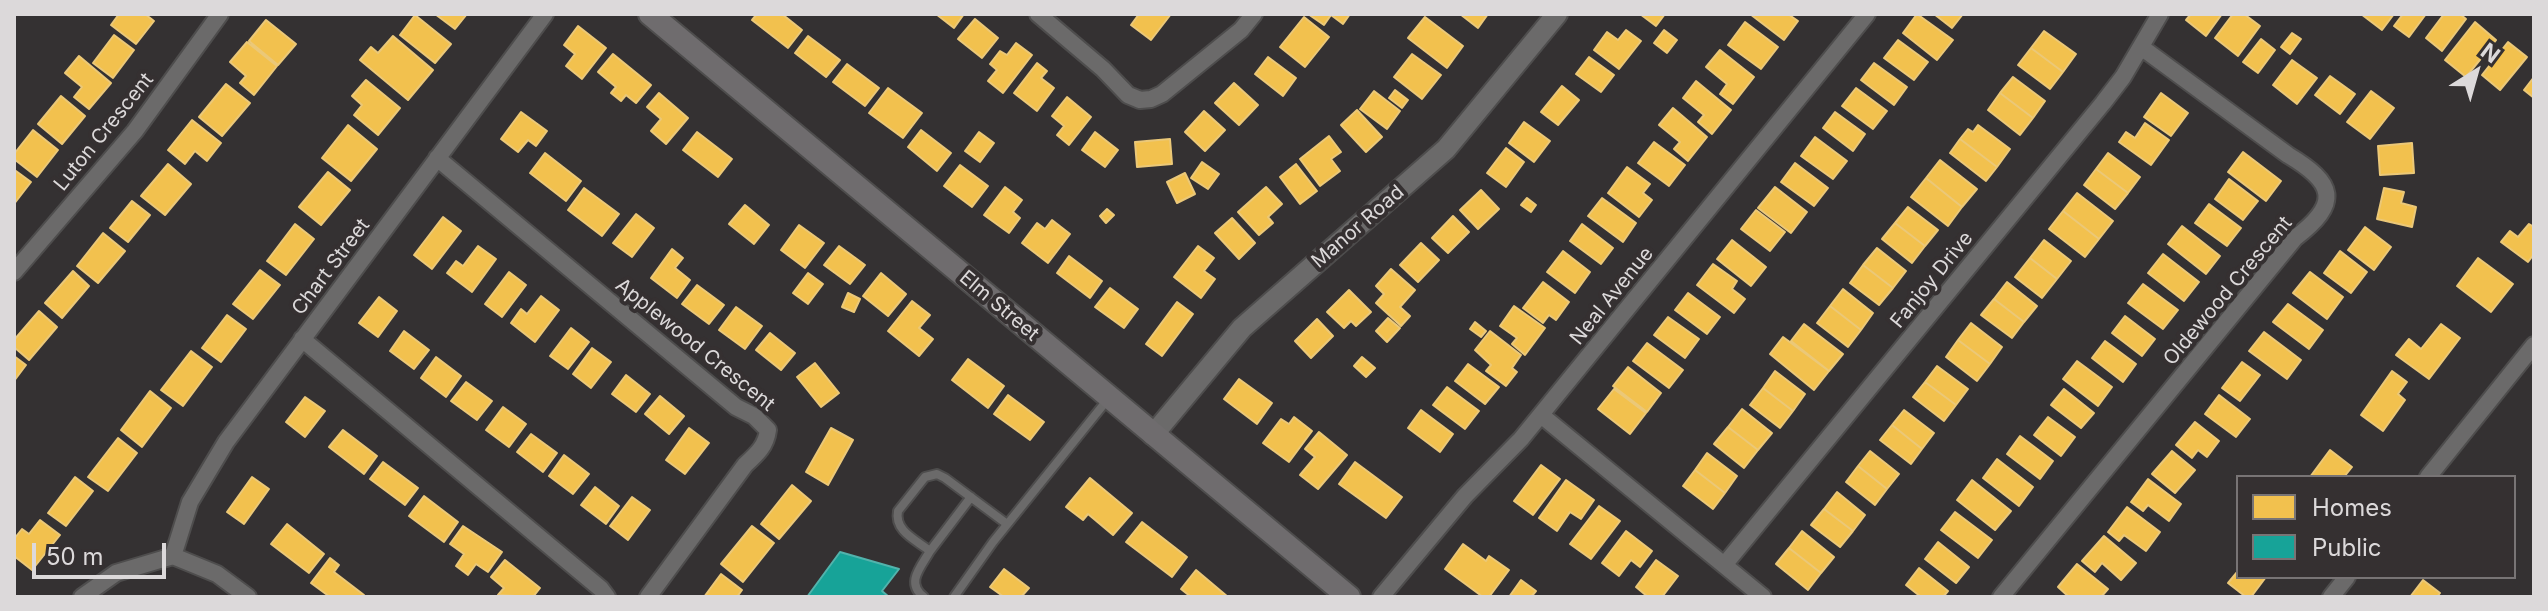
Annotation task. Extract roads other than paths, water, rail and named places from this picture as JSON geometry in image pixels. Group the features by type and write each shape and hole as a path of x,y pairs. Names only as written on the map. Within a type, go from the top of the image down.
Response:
{"main road":[{"name":"Elm Street","path":"650,14 1349,597"}],"street":[{"path":"198,14 216,20"},
{"name":"Chart Street","path":"173,556 190,502 207,471 545,14"},
{"path":"1038,14 1103,69 1128,95 1140,100 1162,94 1241,30 1254,14"},
{"name":"Manor Road","path":"1153,435 1242,328 1446,149 1557,14"},
{"name":"Neal Avenue","path":"1381,597 1465,496 1521,439 1867,14"},
{"name":"Fanjoy Drive","path":"1725,564 2103,103 2123,77 2160,14"},
{"name":"Luton Crescent","path":"14,272 135,131 216,20"},
{"name":"Oldewood Crescent","path":"2001,597 2295,238 2321,214 2326,203 2322,180 2313,170 2141,47"},
{"name":"Applewood Crescent","path":"437,158 736,407 754,416 768,430 761,450 745,465 648,597"},
{"path":"302,339 607,597"},
{"path":"2430,475 2534,345"},
{"path":"1541,415 1763,597"},
{"path":"82,597 116,573 173,556 217,574 248,597"},
{"path":"2331,597 2345,579"}],"lane":[{"path":"954,597 1007,524 1109,398"},
{"path":"930,551 901,529 897,522 898,511 925,477 937,474 945,478 1007,524"},
{"path":"924,597 916,591 915,576 971,497"}]}
